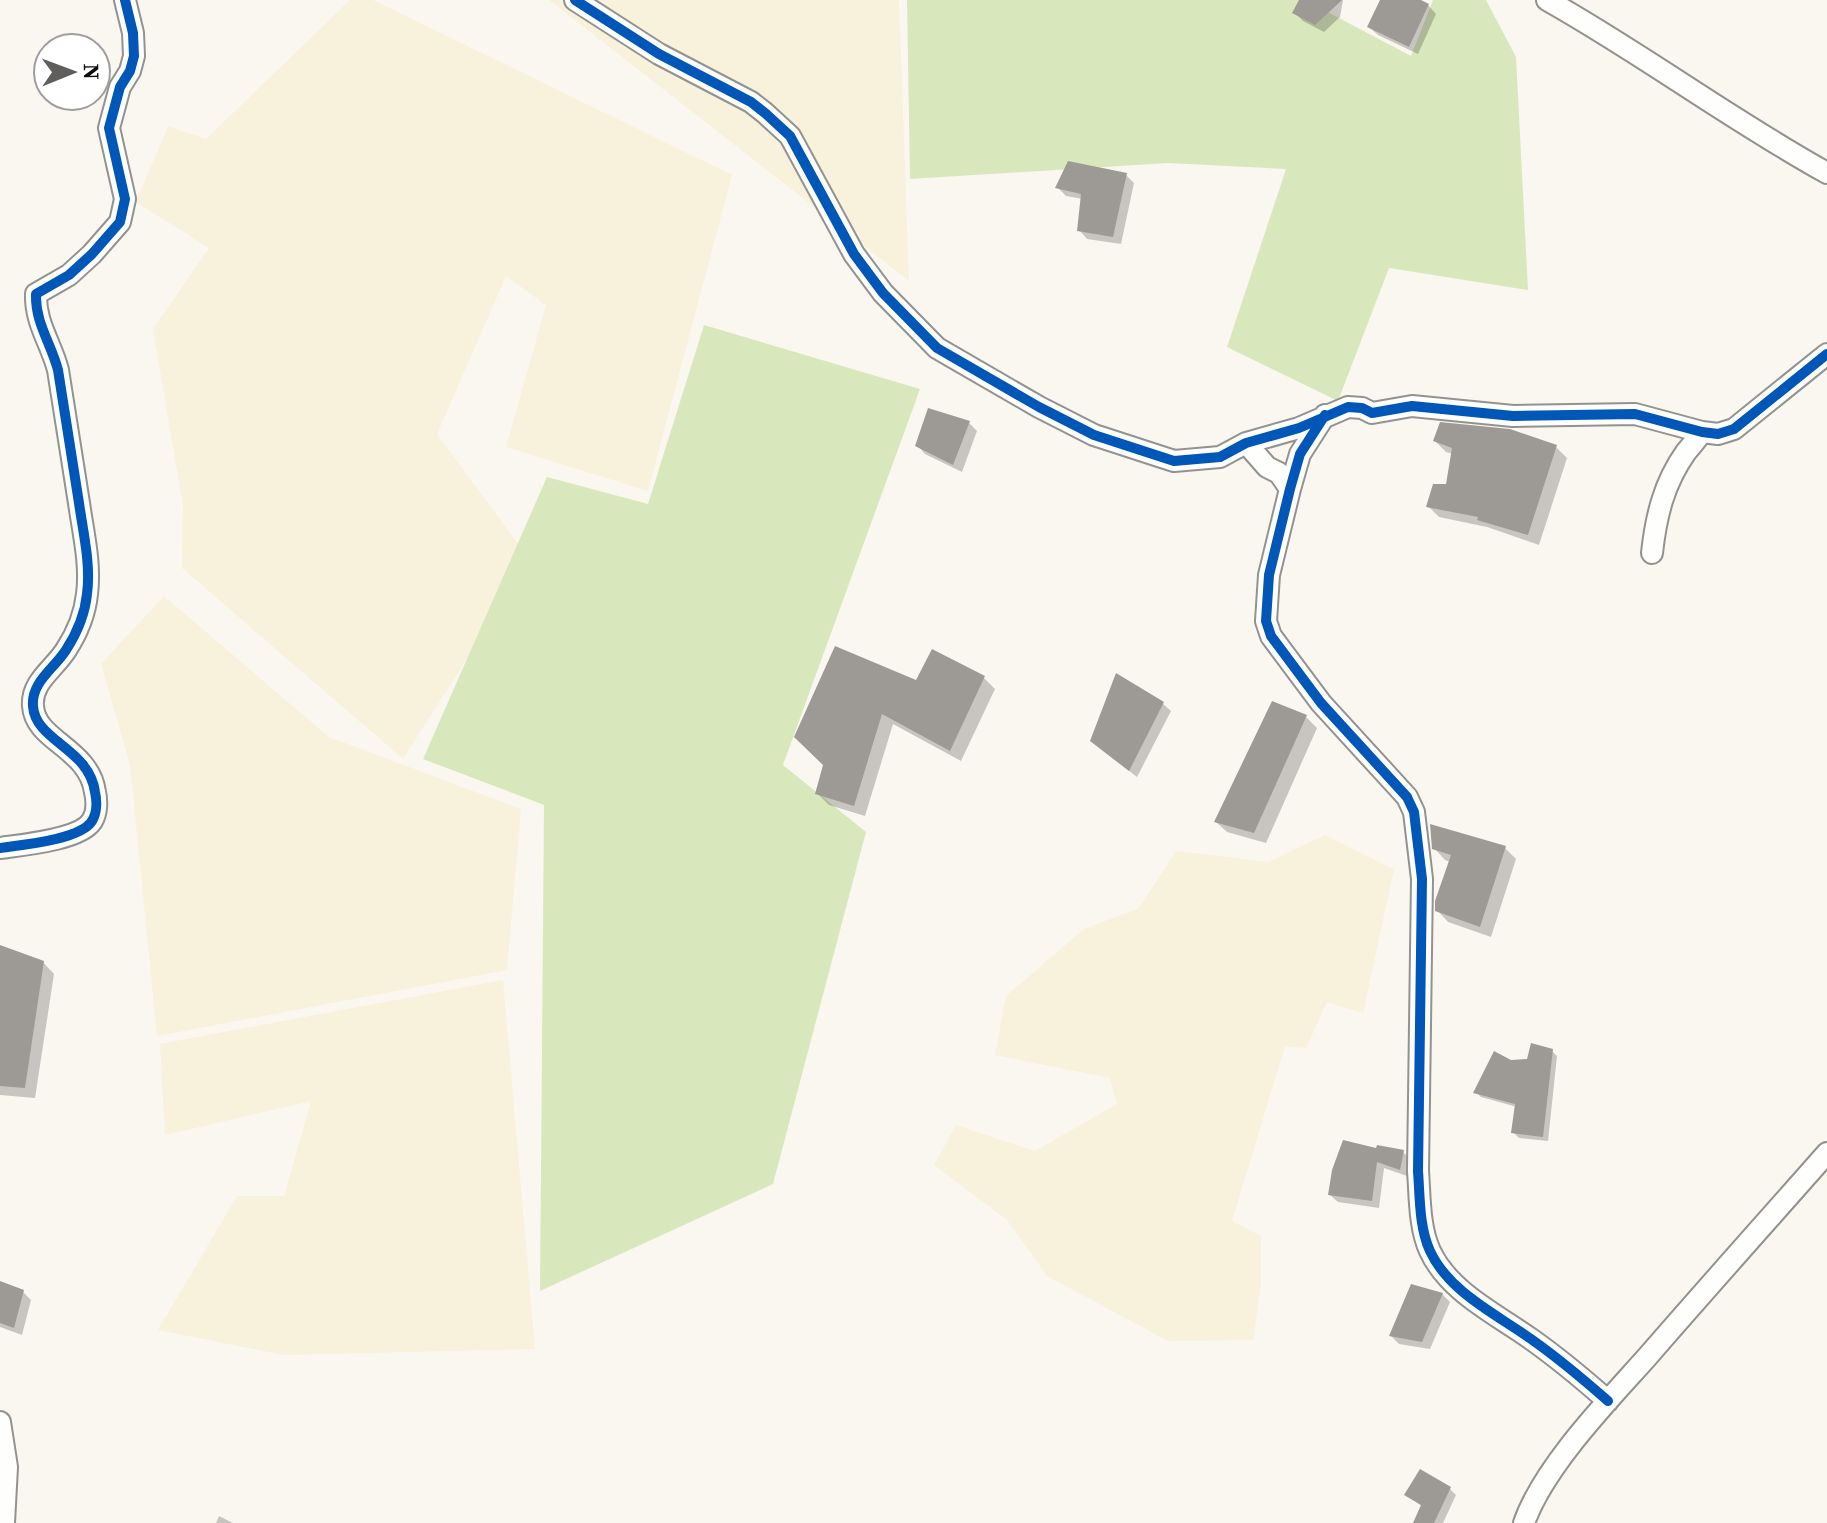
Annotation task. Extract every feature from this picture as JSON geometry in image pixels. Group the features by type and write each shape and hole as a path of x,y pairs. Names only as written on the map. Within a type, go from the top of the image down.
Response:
{"street":[{"path":"0,848 82,830 92,822 97,802 94,783 86,766 73,752 53,739 39,723 32,708 34,693 41,679 65,652 79,626 87,593 86,550 58,370 50,344 39,326 36,294 69,275 120,222 125,199 109,128 120,87 130,71 134,56 133,33 125,0"},
{"path":"575,0 659,54 751,102 782,128 790,136 854,254 883,293 937,348 1094,435 1144,453 1174,461 1220,457 1246,443 1299,428 1348,407 1362,408 1372,413 1412,406 1513,416 1635,414 1718,434 1734,429 1827,354"},
{"path":"1547,0 1603,32 1760,136 1827,173"},
{"path":"1325,415 1300,454 1269,575 1265,599 1266,621 1271,636 1321,703 1407,797 1414,812 1422,879 1418,1171 1422,1218 1429,1250 1442,1270 1465,1294 1530,1339 1608,1401"},
{"path":"1652,553 1662,495 1686,452 1702,432"},
{"path":"1246,443 1267,467 1279,473 1290,489"},
{"path":"1524,1523 1538,1492 1608,1401 1827,1153"},
{"path":"0,1422 7,1467 4,1523"}],"shaded area":[{"path":"350,0 373,0 732,175 648,491 506,447 546,305 506,276 437,434 530,560 403,759 182,568 183,506 153,329 209,248 136,202 168,126 206,139"},
{"path":"549,0 899,0 909,281"},
{"path":"164,596 329,737 521,809 507,970 157,1036 130,765 101,664"},
{"path":"1325,835 1394,869 1363,1013 1327,1002 1306,1048 1285,1046 1232,1221 1261,1236 1261,1284 1253,1340 1168,1341 1047,1276 1007,1220 934,1165 956,1125 1035,1151 1117,1104 1110,1078 995,1055 1006,996 1084,929 1139,908 1176,851 1268,862"},
{"path":"503,980 535,1349 284,1355 158,1330 237,1196 284,1196 311,1101 165,1135 160,1044"}],"green space":[{"path":"907,0 1305,0 1411,56 1433,0 1486,0 1516,57 1528,290 1389,268 1338,401 1227,347 1286,169 1168,163 910,179"},
{"path":"704,325 920,389 783,765 866,832 773,1184 540,1291 544,805 423,759 547,477 648,504"}],"building":[{"path":"1299,0 1342,0 1315,25 1292,13"},
{"path":"1380,0 1421,0 1429,4 1409,47 1367,27"},
{"path":"1068,161 1127,173 1113,237 1077,231 1081,194 1055,188"},
{"path":"928,408 970,421 953,465 915,446"},
{"path":"1440,422 1510,429 1557,445 1528,535 1477,520 1478,517 1426,507 1433,484 1446,484 1452,448 1433,441"},
{"path":"835,646 916,680 932,649 985,676 950,751 882,714 854,806 815,794 823,765 794,737"},
{"path":"1116,673 1164,702 1129,771 1090,741"},
{"path":"1272,701 1307,715 1254,833 1214,822"},
{"path":"1430,824 1506,846 1480,927 1435,911 1435,901 1451,855 1432,849"},
{"path":"0,945 44,961 25,1088 0,1086"},
{"path":"1531,1043 1553,1049 1543,1137 1511,1133 1515,1104 1473,1093 1494,1051 1511,1060 1527,1059"},
{"path":"1343,1140 1376,1148 1377,1145 1404,1150 1400,1170 1377,1162 1372,1201 1328,1195 1332,1170"},
{"path":"0,1281 24,1290 14,1328 0,1323"},
{"path":"1411,1284 1443,1293 1422,1342 1389,1336"},
{"path":"1420,1469 1451,1487 1434,1523 1413,1523 1421,1505 1404,1495"}],"cycle path":[{"path":"0,848 76,833 92,821 96,811 91,777 83,765 43,728 33,706 39,683 66,650 77,630 88,583 86,548 58,370 41,324 36,294 69,275 120,222 125,199 109,128 120,87 130,71 134,56 133,33 125,0"},
{"path":"575,0 659,54 751,102 790,136 854,254 883,293 937,348 1094,435 1174,461 1220,457 1246,443 1299,428 1348,407 1362,408 1372,413 1412,406 1513,416 1635,414 1718,434 1734,429 1827,354"},
{"path":"1325,415 1300,454 1269,575 1266,621 1271,636 1321,703 1407,797 1414,812 1422,879 1418,1171 1426,1242 1438,1266 1461,1290 1551,1354 1608,1401"}]}
